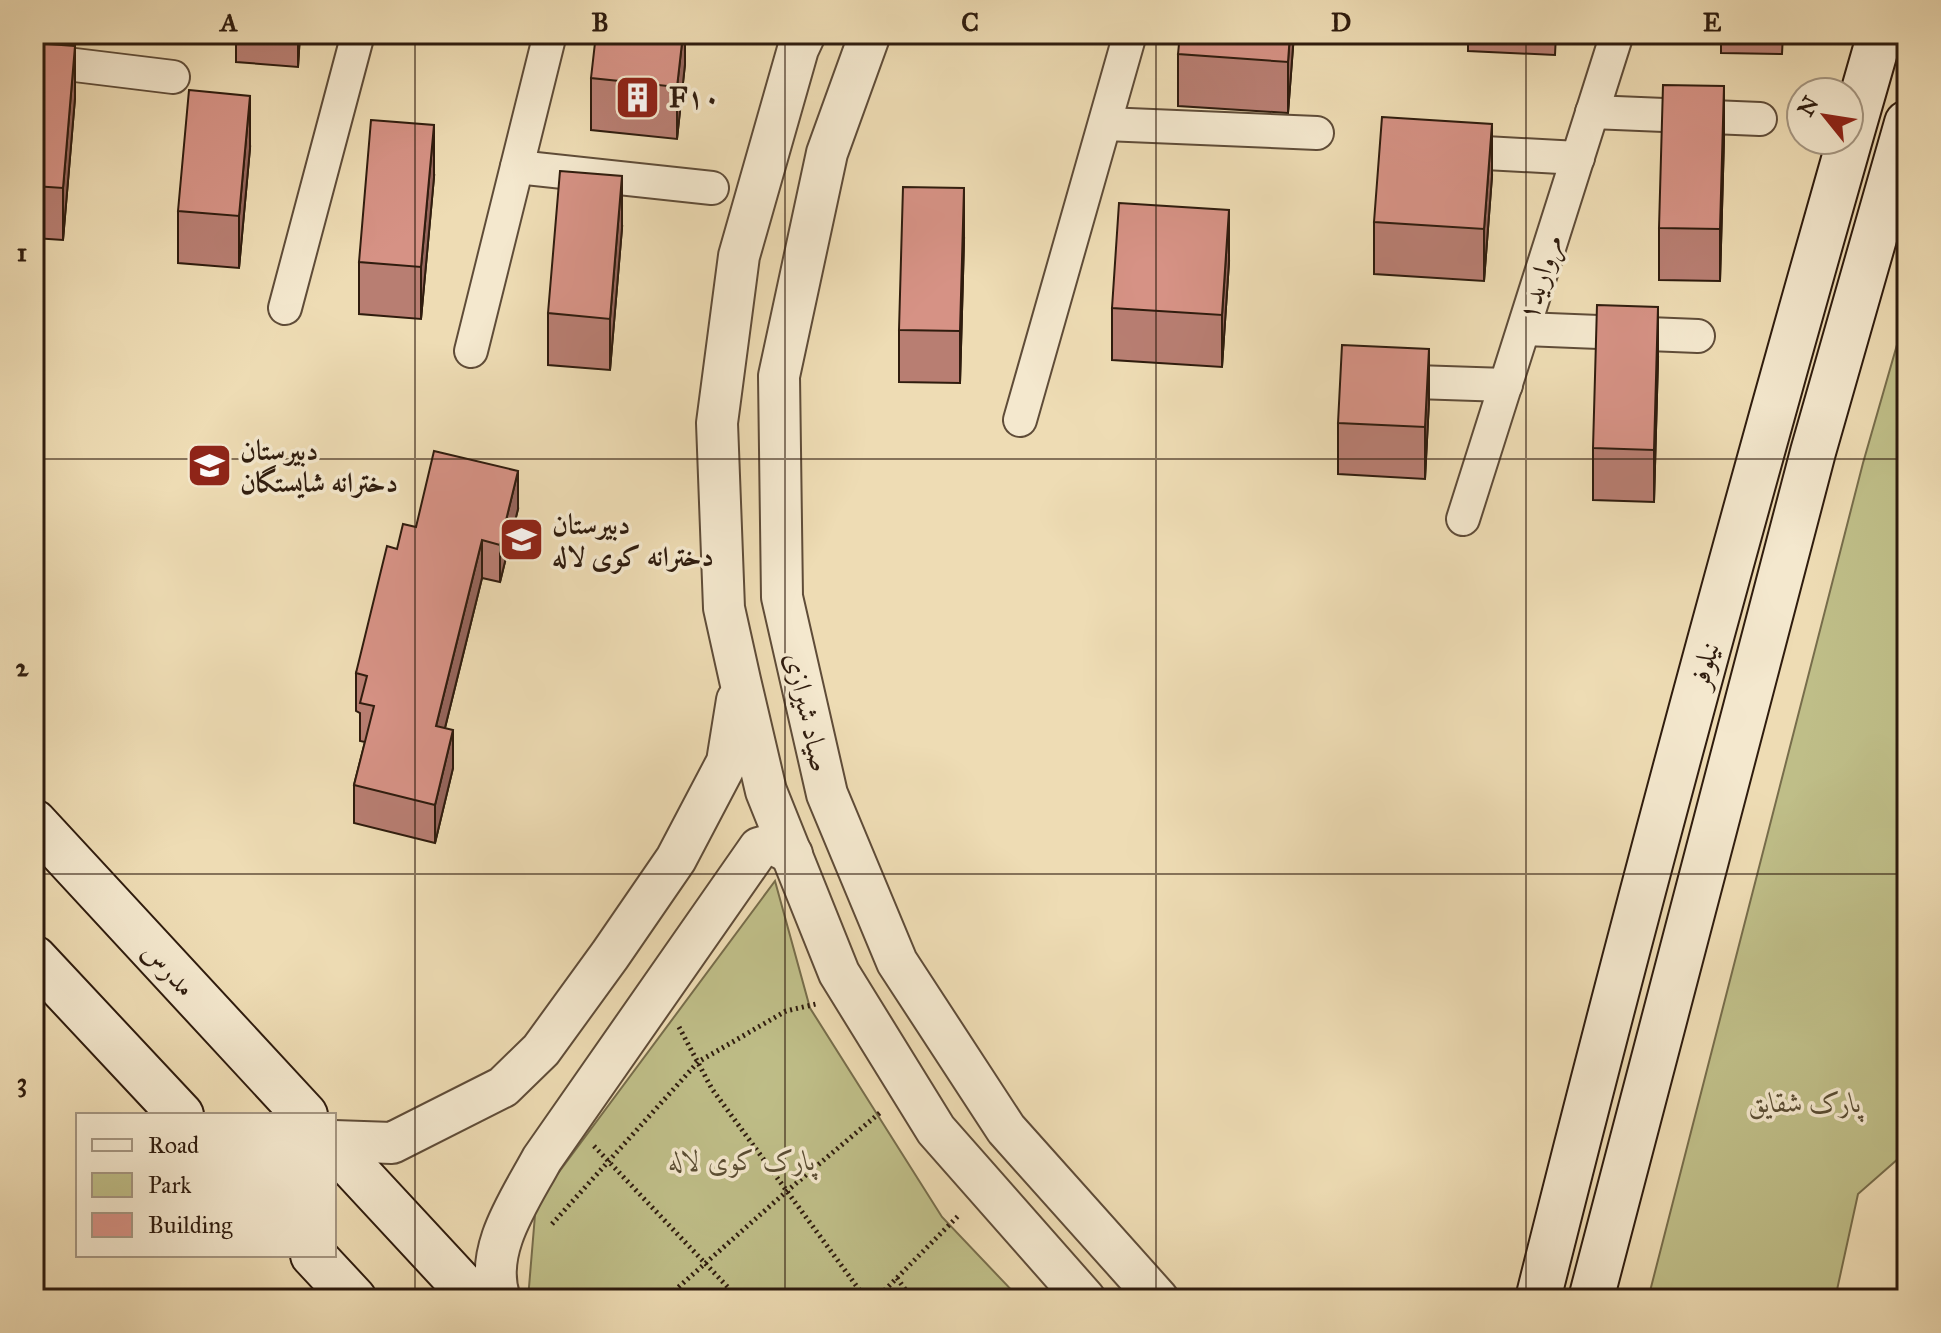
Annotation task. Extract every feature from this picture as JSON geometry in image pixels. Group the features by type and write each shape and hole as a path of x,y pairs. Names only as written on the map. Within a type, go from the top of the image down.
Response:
{"main road":[{"name":"نیلوفر","path":"1538,1299 1598,1060 1781,378 1880,34"},
{"name":"نیلوفر","path":"1591,1299 1813,452 1907,123"},
{"name":"مدرس","path":"34,822 303,1113"},
{"path":"34,958 179,1113"},
{"path":"336,1146 475,1299"},
{"path":"315,1257 354,1299"}],"street":[{"path":"285,308 358,34"},
{"path":"471,351 550,34"},
{"path":"805,34 798,49 739,256 717,423 724,608 766,791 839,973 936,1130 1085,1299"},
{"name":"صیاد شیرازی","path":"870,34 827,153 779,376 782,597 827,794 897,962 1006,1129 1158,1299"},
{"path":"1020,420 1130,34"},
{"name":"مروارید۱","path":"1463,519 1617,34"},
{"path":"34,60 173,77"},
{"path":"1592,112 1760,119"},
{"path":"1105,124 1317,133"},
{"path":"1421,149 1578,158"},
{"path":"517,167 712,188"},
{"path":"1524,329 1698,336"},
{"path":"1356,381 1506,385"},
{"path":"336,1144 392,1143 503,1087 541,1050 676,859 727,762 740,680"},
{"path":"500,1299 495,1287 498,1251 514,1211 542,1159 759,848 773,844 792,854"},
{"path":"590,983 584,1009 587,1017 610,1031 631,1030"},
{"path":"541,1050 565,1048 586,1062 590,1072 589,1084 576,1110"}],"path":[{"path":"659,990 712,1089 866,1299"},
{"path":"547,1230 698,1062 786,1011 853,996"},
{"path":"665,1299 910,1087"},
{"path":"576,1110 608,1162 739,1299"},
{"path":"876,1299 986,1187"},
{"path":"897,1278 912,1299"}],"green space":[{"name":"پارک شقایق","path":"1907,310 1907,1151 1858,1194 1835,1299 1648,1299 1863,463"},
{"name":"پارک کوی لاله","path":"775,881 810,1008 942,1217 1020,1299 528,1299 536,1203"}],"building":[{"path":"596,34 683,34 677,87 591,78"},
{"path":"1180,34 1290,34 1288,62 1178,54"},
{"path":"34,43 75,46 63,188 34,186"},
{"path":"1663,85 1724,86 1720,229 1659,228"},
{"path":"189,90 250,96 239,216 178,211"},
{"path":"1382,117 1492,124 1484,229 1374,222"},
{"path":"371,120 434,125 421,267 359,262"},
{"path":"560,171 622,176 610,319 548,313"},
{"path":"903,187 964,188 960,331 899,330"},
{"path":"1119,203 1229,210 1222,315 1112,308"},
{"path":"1597,305 1658,307 1654,450 1593,448"},
{"path":"1342,345 1429,349 1425,427 1338,423"},
{"path":"434,451 518,471 500,545 482,540 436,726 453,730 435,805 354,785 374,706 360,703 367,676 356,673 387,546 397,549 403,524 416,527"}],"place":[{"name":"F۱۰","path":"638,97"},
{"name":"دبیرستان دخترانه شایستگان","path":"209,466"},
{"name":"دبیرستان دخترانه کوی لاله","path":"521,540"}]}
